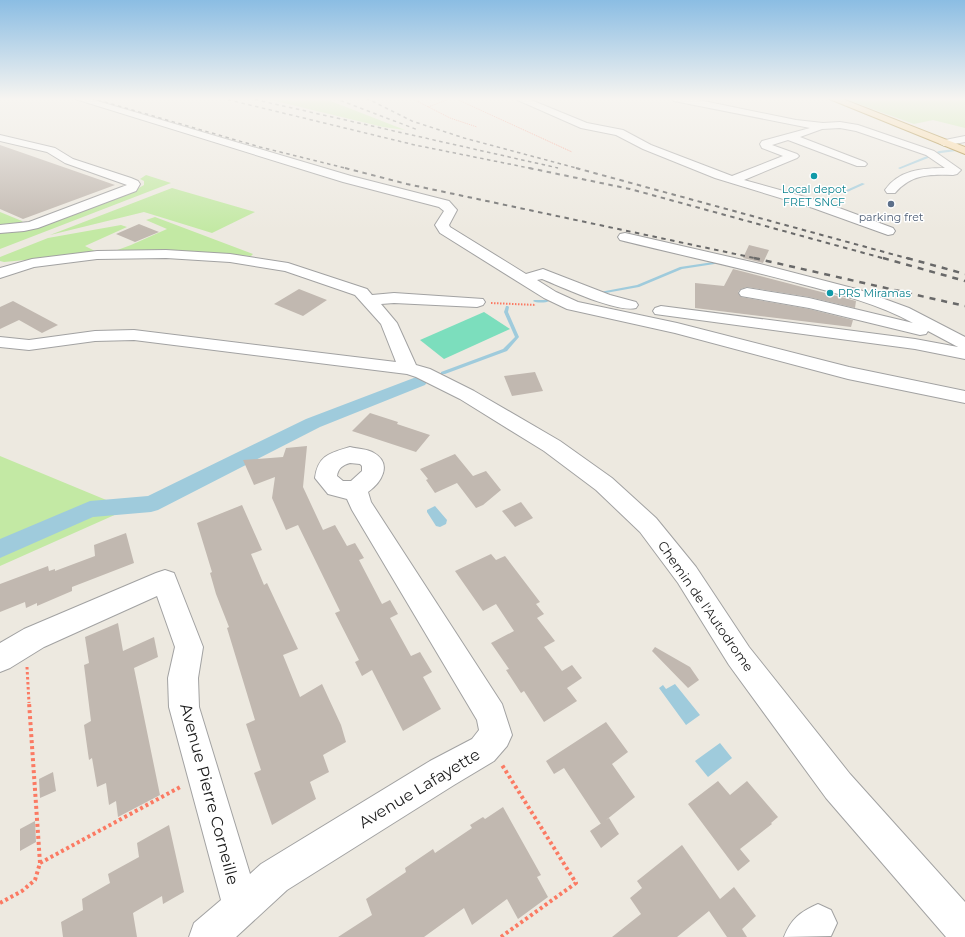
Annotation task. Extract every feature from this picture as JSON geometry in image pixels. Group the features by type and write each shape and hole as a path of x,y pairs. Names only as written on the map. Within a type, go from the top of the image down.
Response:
{"main road":[{"path":"941,142 965,151"}],"street":[{"path":"0,228 24,228 132,188 134,184 69,161 51,150 16,142"},
{"path":"222,142 347,179 422,196 440,202 447,206 450,210 442,225 445,230 565,303 585,310 677,328 848,373 965,397"},
{"path":"636,142 647,148 733,180 818,205 888,231"},
{"path":"733,180 792,157 793,155 765,144 773,142"},
{"path":"802,142 861,164"},
{"path":"900,142 907,144 931,142"},
{"path":"907,144 908,149 928,156 960,174"},
{"path":"890,190 896,182 906,176 921,172 960,174"},
{"path":"625,237 732,261 854,293 910,314 965,345"},
{"path":"0,273 32,263 97,255 166,254 230,258 288,267 361,292 389,323 408,369"},
{"path":"526,280 536,275 543,274 604,298 650,310 920,345 965,354"},
{"path":"747,293 798,301 874,318 917,329 965,345"},
{"path":"368,300 394,298 477,302"},
{"name":"Chemin de l'Autodrome","path":"18,344 29,345 95,336 134,334 408,369 423,373 467,395 552,446 604,484 648,525 687,575 739,656 838,786 965,930"},
{"path":"0,342 18,344"},
{"path":"0,350 18,344"},
{"name":"Avenue Lafayette","path":"208,937 274,877 442,773 483,750 496,734 491,715 360,504 355,489"},
{"name":"Avenue Pierre Corneille","path":"0,659 34,638 165,581 189,647 183,678 184,707 241,906"}],"path":[{"path":"549,142 572,152"},
{"path":"477,302 537,305"},
{"path":"0,903 22,890 35,880 40,863 26,643"},
{"path":"483,750 504,766 576,883 501,937"},
{"path":"40,863 204,774"}],"green space":[{"path":"146,175 171,183 0,249 0,231 34,228 137,189 144,185 144,181 140,179"},
{"path":"172,188 255,212 212,233 144,212 50,235"},
{"path":"0,212 22,221 24,224 0,224"},
{"path":"155,217 253,254 251,256 187,252 112,252 167,229 146,220"},
{"path":"121,225 127,227 85,246 99,253 4,262 0,261 0,257 48,238"},
{"path":"484,312 510,329 444,359 420,340"},
{"path":"0,456 128,509 0,566"}],"water":[{"path":"435,506 447,520 446,524 440,527 436,526 427,512 427,510"},
{"path":"675,684 700,715 686,725 659,688 663,685 666,689"},
{"path":"720,743 732,758 708,777 695,761"}],"building":[{"path":"0,145 115,185 23,219 0,209"},
{"path":"139,224 159,232 135,242 116,234"},
{"path":"749,245 769,250 763,263 743,258"},
{"path":"733,269 856,301 855,308 809,297 747,287 738,292 741,297 809,309 853,320 851,327 695,308 695,283 724,286"},
{"path":"299,289 327,300 303,316 274,304"},
{"path":"13,301 58,325 42,333 19,320 0,329 0,307"},
{"path":"535,372 543,391 512,396 504,376"},
{"path":"370,413 430,435 416,452 352,431"},
{"path":"307,446 303,487 323,530 335,525 347,546 355,543 364,558 359,560 382,604 390,600 398,614 390,618 411,656 420,652 432,672 423,677 441,709 403,731 372,670 362,676 355,662 359,660 335,613 340,611 298,525 286,530 272,498 275,477 254,485 243,460 283,457 286,448"},
{"path":"455,454 473,476 486,471 501,490 483,505 476,508 457,483 435,493 426,480 428,479 420,469"},
{"path":"521,502 533,518 515,527 502,511"},
{"path":"242,505 262,550 251,554 264,585 267,583 298,649 283,655 300,697 322,684 341,725 346,742 323,755 329,772 310,782 316,799 272,825 254,773 261,770 246,724 255,720 227,628 229,627 216,594 210,573 212,572 197,523"},
{"path":"126,533 134,563 72,587 72,591 37,606 37,603 26,608 25,602 0,612 0,584 48,566 49,571 55,569 55,571 95,556 94,545"},
{"path":"491,554 496,560 505,556 540,602 536,604 544,614 537,618 555,641 544,647 562,671 572,665 582,678 567,688 577,701 544,722 524,691 521,693 506,670 509,669 491,643 514,631 496,604 483,611 455,571"},
{"path":"118,623 123,651 154,637 158,657 134,668 160,795 118,817 116,801 109,805 106,783 97,787 92,758 89,760 84,725 91,721 84,665 89,663 85,637"},
{"path":"655,647 690,667 699,680 688,688 652,651"},
{"path":"606,722 628,752 612,764 635,797 601,824 564,768 554,774 546,761"},
{"path":"53,772 56,791 40,798 39,779"},
{"path":"718,781 730,795 747,781 778,817 771,823 772,824 740,849 750,861 738,871 688,804"},
{"path":"503,807 541,875 537,877 548,897 518,919 507,899 472,925 464,908 424,937 338,937 372,915 366,899 406,872 405,868 433,849 435,853 472,828 470,825 483,817 485,819"},
{"path":"609,818 619,834 601,848 590,831"},
{"path":"35,821 36,842 20,851 20,829"},
{"path":"169,825 184,892 163,904 162,896 133,913 137,937 63,937 61,922 83,910 82,899 110,883 108,874 139,857 137,843"},
{"path":"682,845 720,899 734,887 756,916 742,929 747,937 727,937 709,911 677,937 612,937 641,914 630,898 642,888 637,881"}],"waterway":[{"path":"899,168 940,152 955,150"},
{"path":"844,192 863,184"},
{"path":"600,293 638,286 681,268 720,262"},
{"path":"535,301 547,301"},
{"path":"443,373 505,350 517,337 506,312 507,307"},
{"path":"0,549 90,509 151,504 313,423 419,381"}],"railway":[{"path":"242,142 346,168"},
{"path":"401,142 534,169"},
{"path":"442,142 558,168"},
{"path":"478,142 580,169"},
{"path":"346,168 407,184 759,259"},
{"path":"529,168 630,189 886,259"},
{"path":"576,168 910,259"},
{"path":"754,258 965,306"},
{"path":"883,258 965,281"},
{"path":"907,258 965,274"}],"place":[{"name":"Local depot FRET SNCF","path":"814,176"},
{"name":"parking fret","path":"891,204"},
{"name":"PRS Miramas","path":"830,293"}]}
